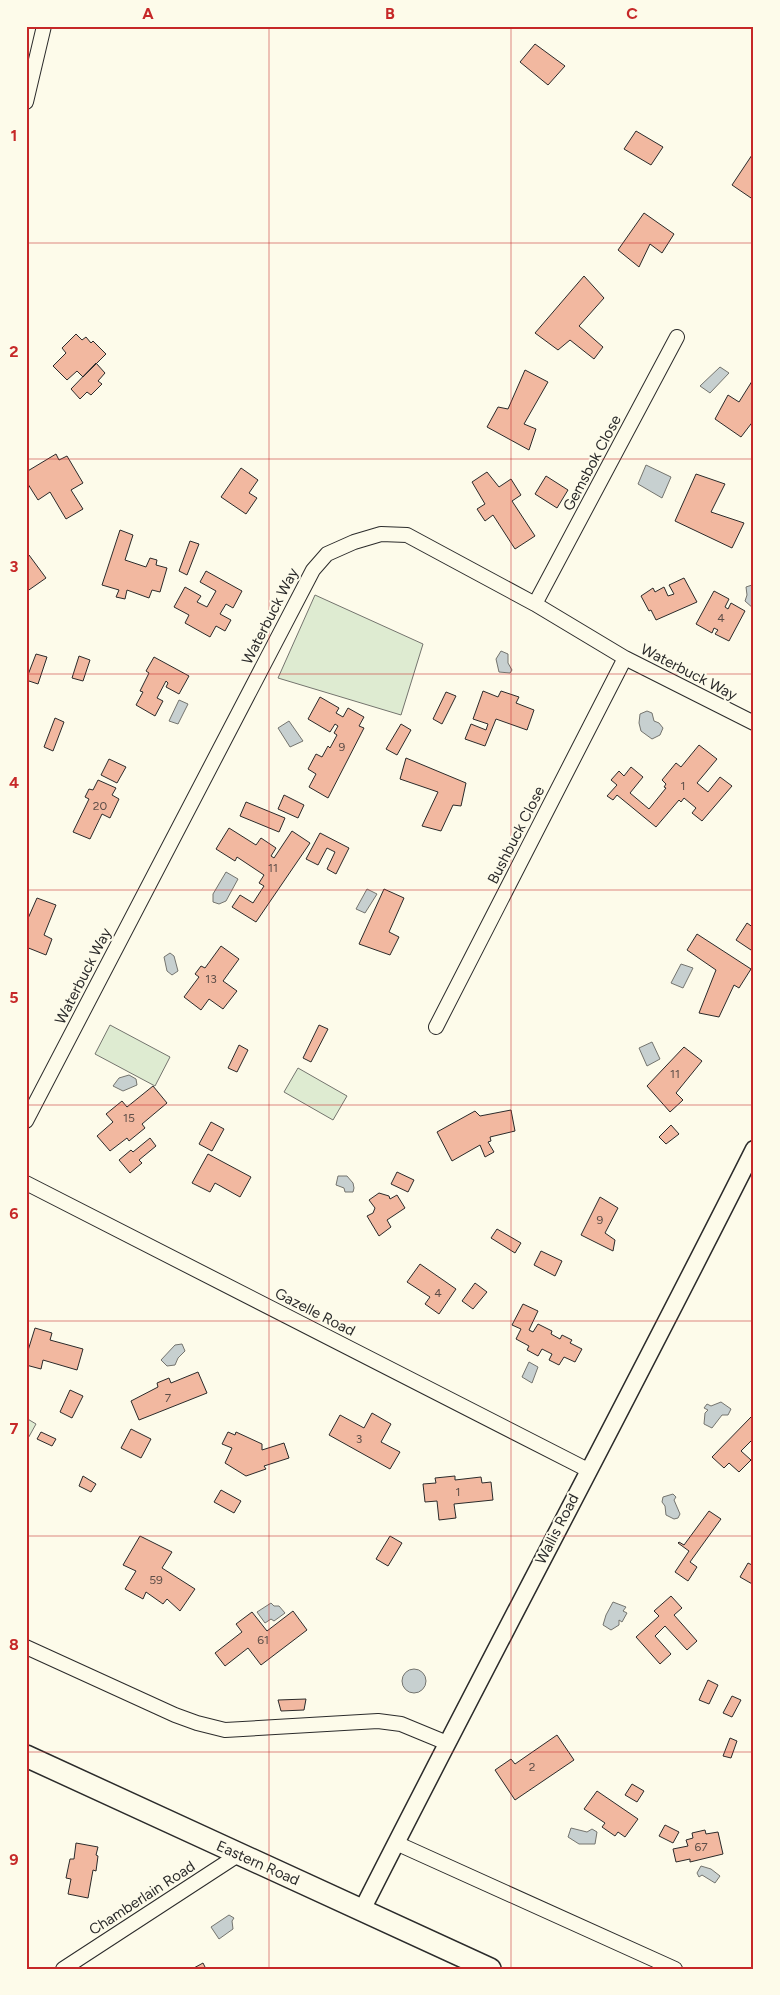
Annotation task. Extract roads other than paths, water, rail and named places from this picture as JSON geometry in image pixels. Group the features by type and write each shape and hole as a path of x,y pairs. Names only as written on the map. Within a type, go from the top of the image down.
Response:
{"main road":[{"name":"Eastern Road","path":"26,1756 238,1855 490,1969"}],"street":[{"path":"26,102 44,26"},
{"name":"Gemsbok Close","path":"535,604 677,336"},
{"name":"Waterbuck Way","path":"26,1121 313,570 327,554 354,542 381,534 407,535 535,604 625,658 754,723"},
{"name":"Bushbuck Close","path":"436,1027 625,658"},
{"name":"Wallis Road","path":"362,1910 754,1149"},
{"name":"Gazelle Road","path":"26,1183 588,1470"},
{"path":"26,1647 175,1715 196,1723 225,1730 378,1721 402,1724 447,1742"},
{"path":"396,1843 675,1969"},
{"name":"Chamberlain Road","path":"63,1969 238,1855"}]}
